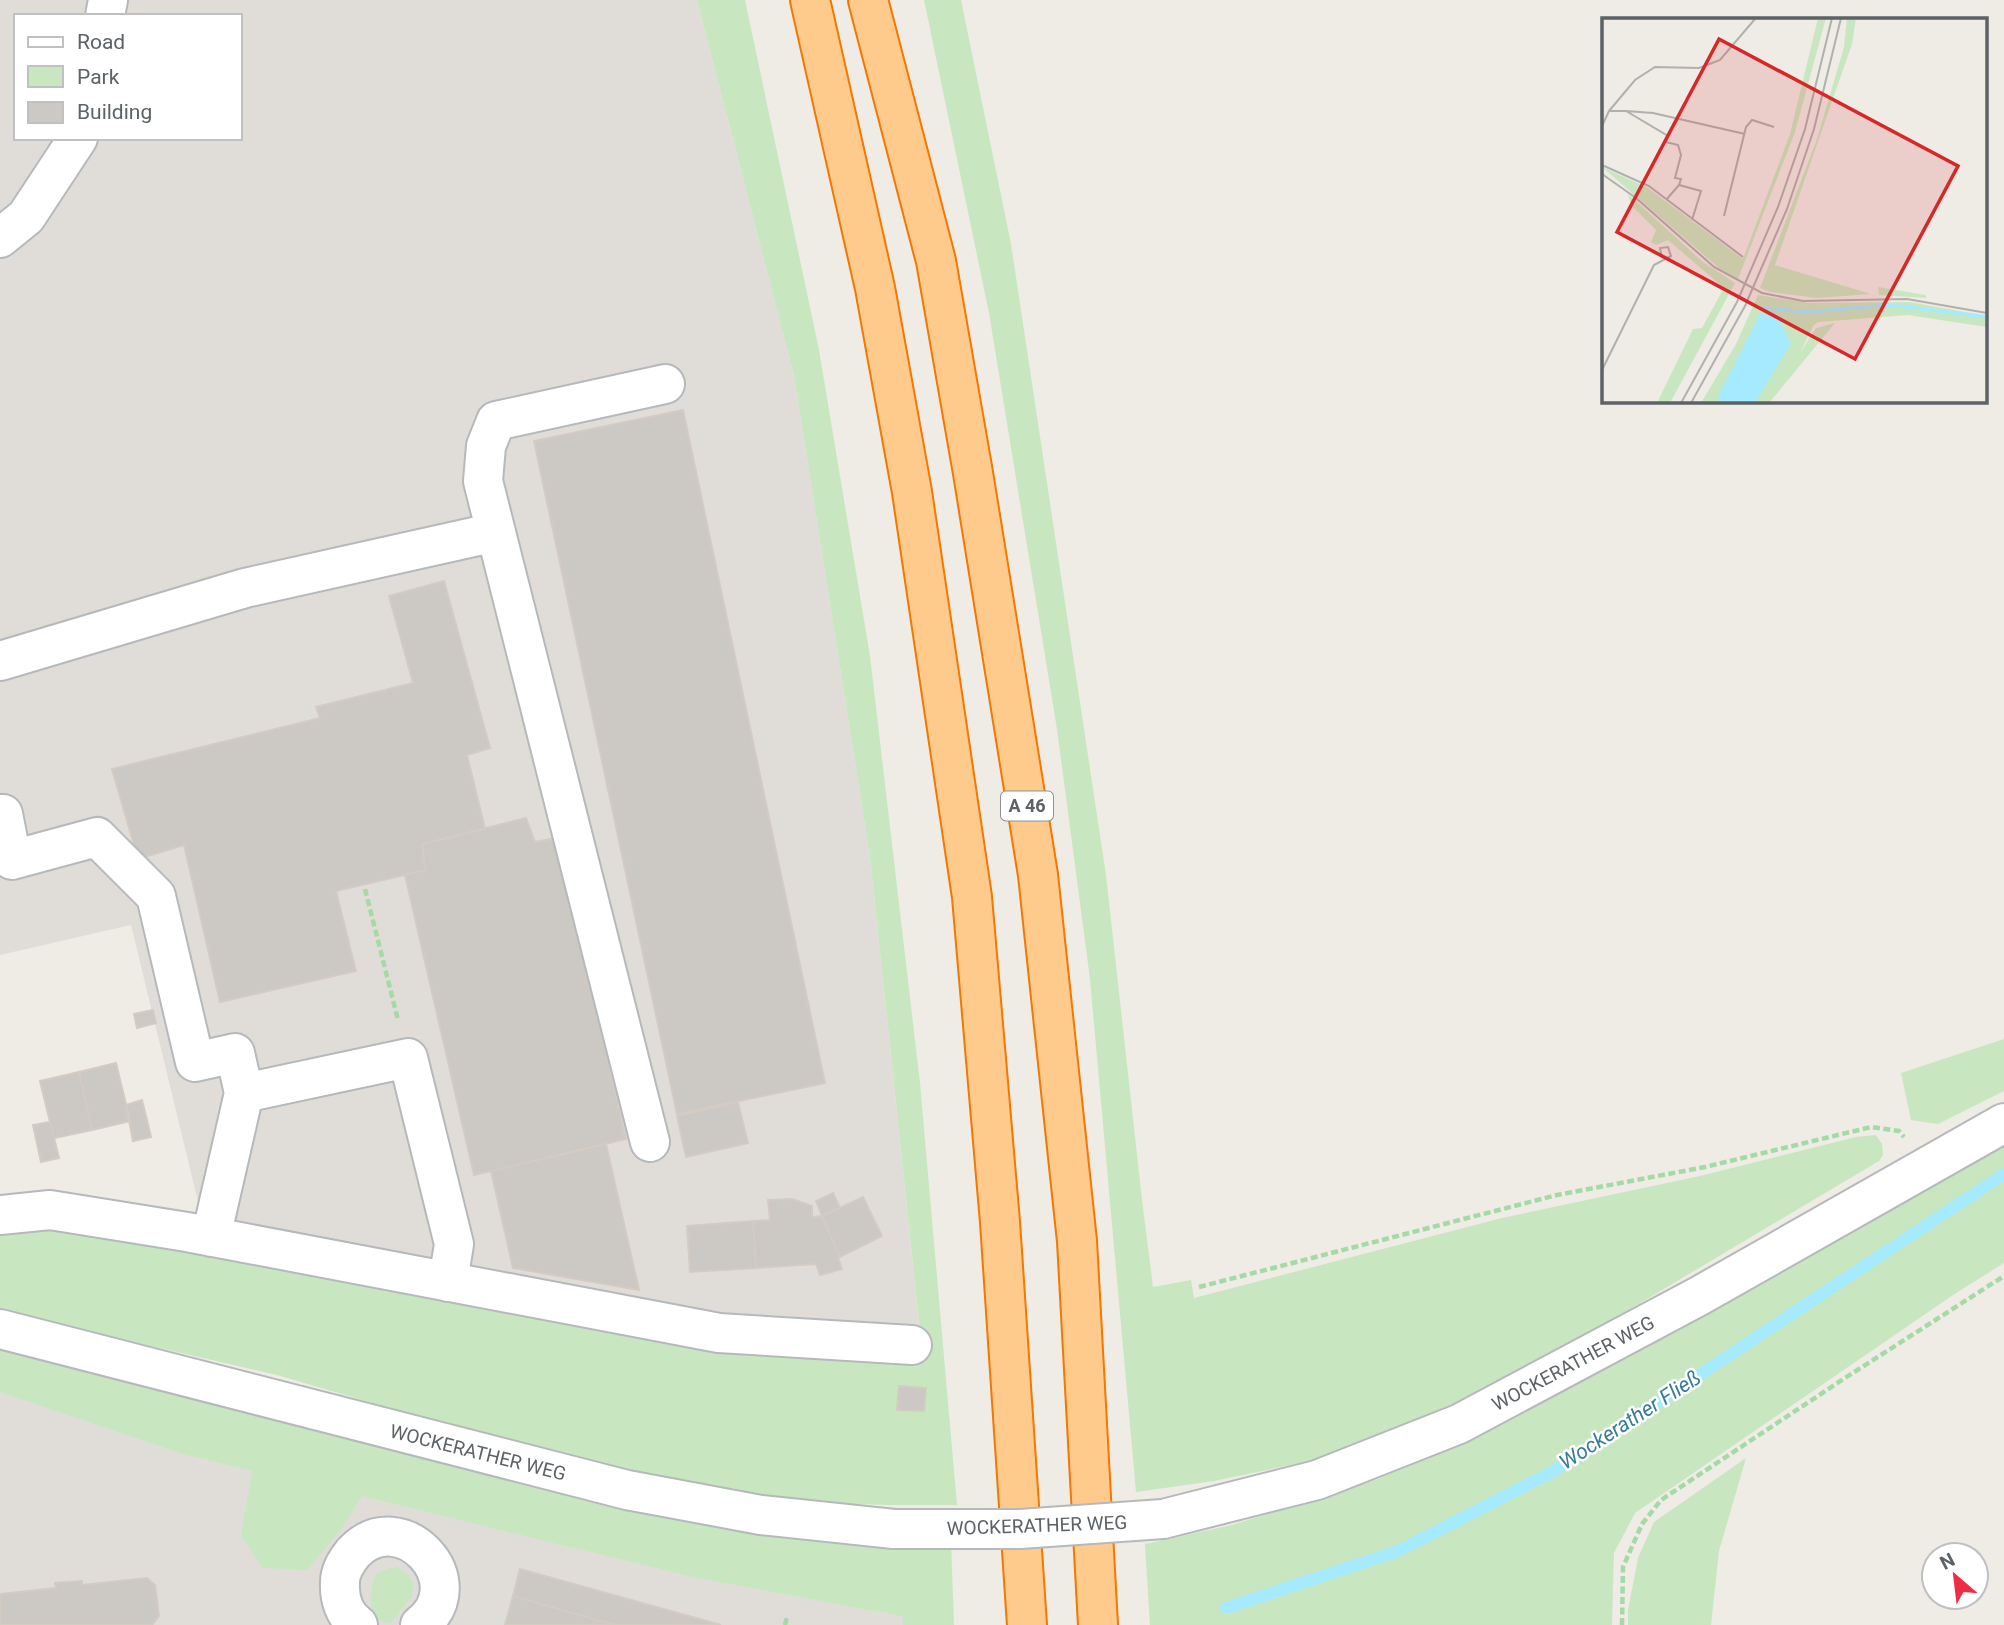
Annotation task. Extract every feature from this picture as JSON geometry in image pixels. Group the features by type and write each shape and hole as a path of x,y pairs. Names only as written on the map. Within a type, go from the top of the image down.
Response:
{"highway":[{"path":"810,0 875,288 909,478 972,897 1000,1222 1027,1625"},
{"name":"A 46","path":"868,0 936,261 1038,875 1077,1241 1098,1625"}],"street":[{"path":"0,238 26,217 77,140"},
{"path":"650,1142 483,481 486,446 496,421 665,384"},
{"path":"0,661 245,588 496,532"},
{"path":"0,814 3,814 12,860 97,836 156,896 195,1062 235,1053 244,1093 211,1237"},
{"path":"244,1093 408,1058 454,1244 448,1282"},
{"name":"WOCKERATHER WEG","path":"0,1329 627,1490 761,1515 894,1529 1020,1529 1164,1520 1317,1480 1459,1424 1699,1296 2004,1123"},
{"path":"0,1215 50,1210 211,1237 719,1333 912,1345"},
{"path":"358,1625 344,1610 340,1595 340,1578 345,1562 359,1547 376,1538 390,1537 407,1540 428,1555 435,1566 439,1586 437,1603 427,1620 420,1625"}],"path":[{"path":"365,889 408,1058"},
{"path":"1199,1287 1557,1195 1705,1167 1871,1127 1899,1131 1925,1168"},
{"path":"1622,1625 1623,1567 1642,1524 1661,1500 2004,1276"},
{"path":"785,1625 787,1617"}],"shaded area":[{"path":"0,0 697,0 794,376 870,857 920,1333 721,1319 201,1214 131,925 0,955"},
{"path":"0,1355 947,1625 0,1625"}],"green space":[{"path":"697,0 745,0 819,350 870,656 920,1083 957,1505 799,1502 665,1482 491,1438 277,1375 0,1311 0,1230 50,1227 923,1360 870,857 794,376"},
{"path":"924,0 961,0 1011,244 1106,875 1153,1287 1191,1280 1194,1298 1502,1218 1700,1176 1856,1137 1876,1135 1882,1144 1883,1155 1879,1161 1546,1359 1389,1434 1310,1461 1214,1481 1136,1492 1090,979 1057,729 989,313"},
{"path":"2004,1039 2004,1091 1938,1124 1911,1120 1901,1073"},
{"path":"2004,1142 2004,1263 1635,1513 1614,1553 1612,1625 1150,1625 1145,1544 1232,1525 1378,1479 1511,1420"},
{"path":"0,1347 135,1374 397,1451 673,1518 951,1541 954,1625 903,1625 902,1616 693,1577 362,1496 341,1530 307,1570 262,1568 241,1535 252,1471 183,1454 0,1392"},
{"path":"1746,1458 1719,1551 1711,1625 1628,1625 1628,1610 1638,1558 1654,1522"},
{"path":"398,1567 408,1574 414,1584 412,1596 391,1623 382,1622 376,1618 371,1605 376,1573"}],"building":[{"path":"683,410 825,1083 677,1114 534,441"},
{"path":"444,581 490,748 467,755 485,829 422,844 426,870 336,891 356,971 220,1002 184,845 138,859 112,769 320,718 316,707 413,683 389,596"},
{"path":"526,818 535,842 557,838 626,1139 474,1175 405,875 426,870 422,844"},
{"path":"153,1010 156,1023 137,1028 134,1014"},
{"path":"116,1063 130,1121 92,1130 79,1072"},
{"path":"79,1072 92,1130 54,1138 40,1081"},
{"path":"142,1100 151,1137 133,1141 126,1105"},
{"path":"738,1102 748,1143 686,1157 677,1116"},
{"path":"50,1122 59,1158 41,1162 33,1125"},
{"path":"606,1144 639,1290 513,1268 491,1171"},
{"path":"833,1193 840,1208 822,1216 816,1201"},
{"path":"863,1197 882,1236 840,1257 822,1216"},
{"path":"792,1199 812,1206 812,1217 822,1216 840,1257 838,1258 842,1269 820,1275 816,1264 756,1268 753,1221 770,1220 768,1200"},
{"path":"753,1221 756,1268 690,1272 687,1226"},
{"path":"899,1386 926,1388 924,1411 897,1410"},
{"path":"520,1569 721,1625 615,1625 513,1596"},
{"path":"147,1578 155,1585 159,1616 152,1625 0,1625 0,1594 56,1588 55,1583 82,1581 82,1585"},
{"path":"513,1596 615,1625 505,1625"}],"waterway":[{"name":"Wockerather Fließ","path":"1226,1608 1398,1551 1552,1472 2004,1174"}]}
